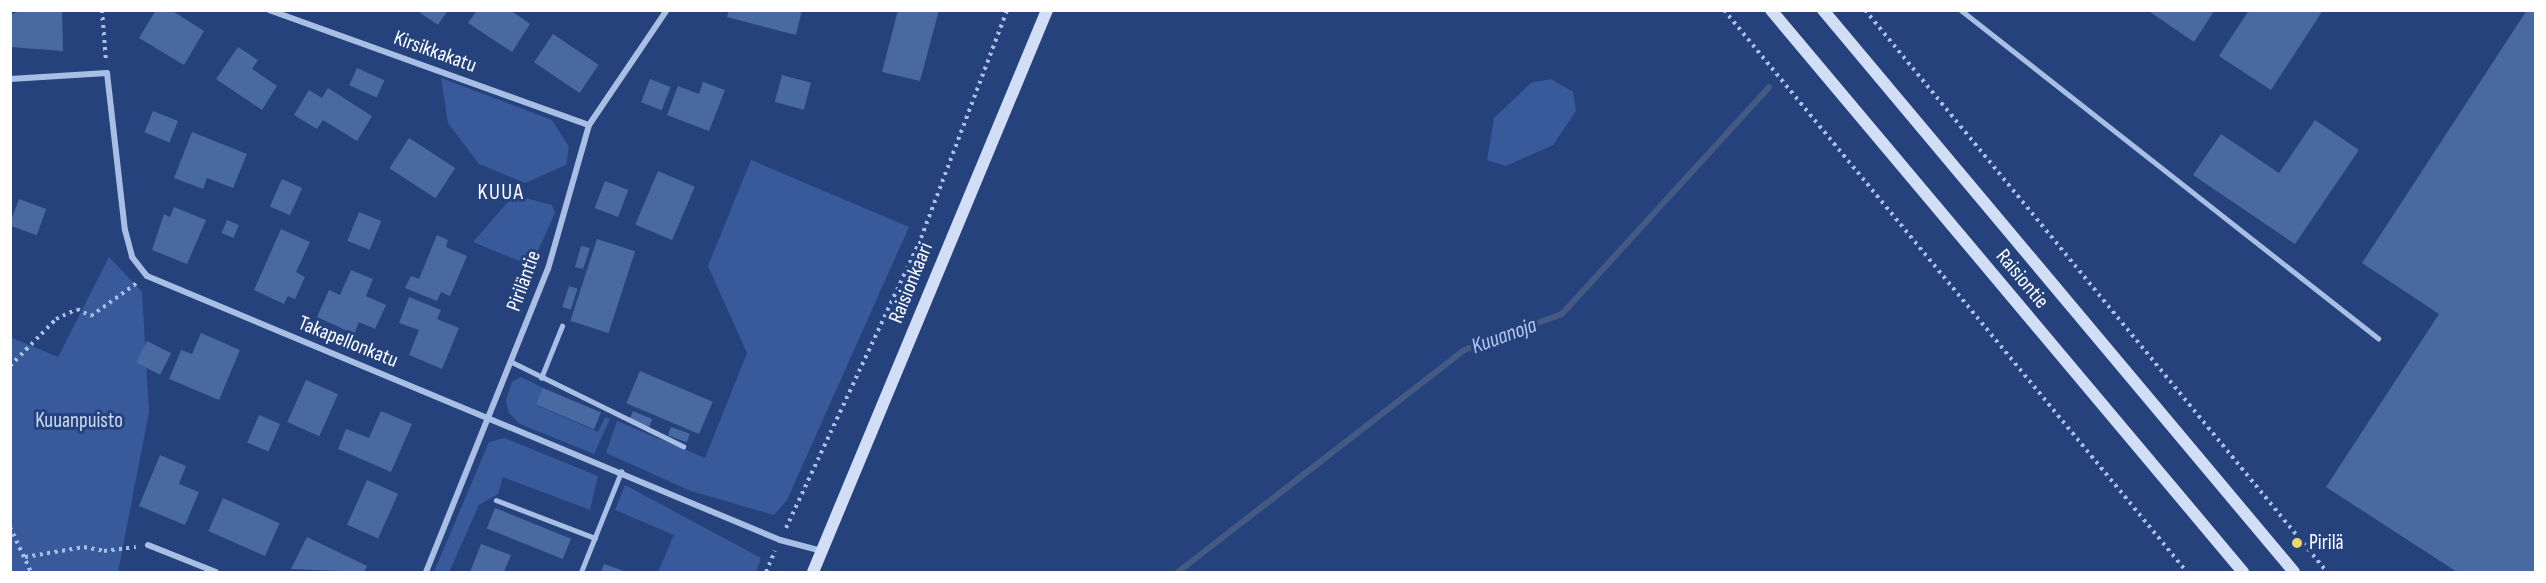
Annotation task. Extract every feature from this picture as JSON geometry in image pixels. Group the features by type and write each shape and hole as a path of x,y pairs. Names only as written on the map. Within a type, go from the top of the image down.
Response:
{"main road":[{"name":"Raisionkaari","path":"813,573 1047,10"},
{"name":"Raisiontie","path":"1771,10 2243,573"},
{"name":"Raisiontie","path":"1823,10 2294,573"}],"street":[{"name":"Kirsikkakatu","path":"269,10 589,124"},
{"name":"Piriläntie","path":"426,573 491,418 548,269 589,124 667,10"},
{"path":"10,79 107,73 125,230 132,257 147,276"},
{"name":"Takapellonkatu","path":"147,276 780,540 822,551"},
{"path":"148,545 216,573"}],"lane":[{"path":"1961,10 2378,338"},
{"path":"541,378 562,326"},
{"path":"512,362 683,446"},
{"path":"581,573 621,472"},
{"path":"496,500 595,538"}],"path":[{"path":"102,10 107,73"},
{"path":"766,573 921,238 1007,10"},
{"path":"1724,10 2187,573"},
{"path":"1865,10 2327,573"},
{"path":"10,366 56,320 77,309 91,316 147,276"},
{"path":"10,527 31,573"},
{"path":"25,557 148,545"}],"green space":[{"path":"441,78 552,120 569,147 566,165 525,183 479,164 448,123"},
{"path":"1551,79 1573,92 1576,111 1553,145 1506,166 1487,160 1494,118 1531,83"},
{"path":"751,160 909,227 787,500 774,515 691,491 606,453 617,421 705,458 747,353 708,266"},
{"path":"514,195 552,205 555,213 531,266 473,242"},
{"name":"Kuuanpuisto","path":"109,257 142,292 149,412 118,572 11,572 10,337 58,357"},
{"path":"521,377 543,388 536,405 598,432 605,417 610,419 594,454 520,424 509,413 506,401 512,382"},
{"path":"504,438 598,476 590,510 503,477 498,494 479,505 449,572 434,572 489,442"},
{"path":"625,485 761,558 756,572 658,572 674,535 615,510"}],"building":[{"path":"22,10 62,10 63,51 10,47 10,15"},
{"path":"156,10 171,10 204,31 184,65 139,38"},
{"path":"416,10 448,10 438,25"},
{"path":"477,10 510,10 530,24 512,52 468,23"},
{"path":"729,10 802,10 796,35 727,17"},
{"path":"898,10 939,10 920,81 882,72"},
{"path":"2147,10 2213,10 2214,11 2194,42"},
{"path":"2249,10 2323,10 2271,90 2219,56"},
{"path":"2527,10 2536,10 2536,572 2457,572 2326,487 2439,314 2362,263"},
{"path":"553,34 599,65 580,93 534,62"},
{"path":"238,47 258,60 252,69 277,86 262,110 216,79"},
{"path":"357,68 384,80 377,98 349,85"},
{"path":"782,75 811,83 804,110 775,102"},
{"path":"650,79 671,87 662,110 641,102"},
{"path":"703,82 725,90 709,131 667,115 678,86 699,94"},
{"path":"328,88 372,116 357,141 323,120 317,129 294,115 309,90 322,98"},
{"path":"153,111 178,121 169,142 144,132"},
{"path":"2315,120 2359,150 2295,244 2193,175 2221,134 2279,173"},
{"path":"192,132 247,154 233,188 207,178 203,189 174,178"},
{"path":"409,138 455,168 436,198 389,168"},
{"path":"658,171 695,187 672,240 635,224"},
{"path":"282,179 302,188 290,215 270,206"},
{"path":"605,181 628,190 618,217 595,208"},
{"path":"19,199 46,209 37,235 10,226"},
{"path":"174,207 206,220 187,264 152,250 164,214 170,217"},
{"path":"359,212 381,221 370,250 347,241"},
{"path":"227,220 239,225 233,238 222,233"},
{"path":"281,229 310,242 296,272 305,277 295,299 288,296 284,304 254,290"},
{"path":"437,235 448,240 446,247 467,256 450,296 441,292 437,301 405,288 411,276 419,279"},
{"path":"597,239 635,251 608,333 570,321"},
{"path":"581,246 590,248 583,269 575,267"},
{"path":"351,270 373,279 366,296 386,305 375,329 359,322 354,334 317,317 329,290 340,295"},
{"path":"569,286 578,289 571,310 562,307"},
{"path":"409,297 441,310 437,319 459,328 442,369 409,355 419,330 399,323"},
{"path":"201,333 240,350 219,400 169,379 181,350 192,354"},
{"path":"147,341 171,353 160,375 136,362"},
{"path":"640,371 713,402 699,434 626,403"},
{"path":"306,380 338,394 319,436 287,422"},
{"path":"543,388 601,413 594,429 536,405"},
{"path":"381,411 412,424 391,472 338,449 346,429 369,438"},
{"path":"633,411 652,419 649,427 629,419"},
{"path":"259,415 280,424 268,452 247,443"},
{"path":"671,427 690,434 687,442 668,435"},
{"path":"160,455 186,466 179,484 199,492 185,525 139,506"},
{"path":"367,480 398,494 378,539 347,525"},
{"path":"223,498 280,523 265,556 208,531"},
{"path":"495,508 571,539 563,559 487,528"},
{"path":"307,537 367,566 364,572 291,569"},
{"path":"481,544 511,555 504,572 470,572"},
{"path":"604,564 627,572 601,572"}],"waterway":[{"name":"Kuuanoja","path":"1178,572 1464,350 1562,314 1769,87"}],"place":[{"name":"Pirilä","path":"2297,543"}],"district":[{"name":"KUUA","path":"501,193"}]}
